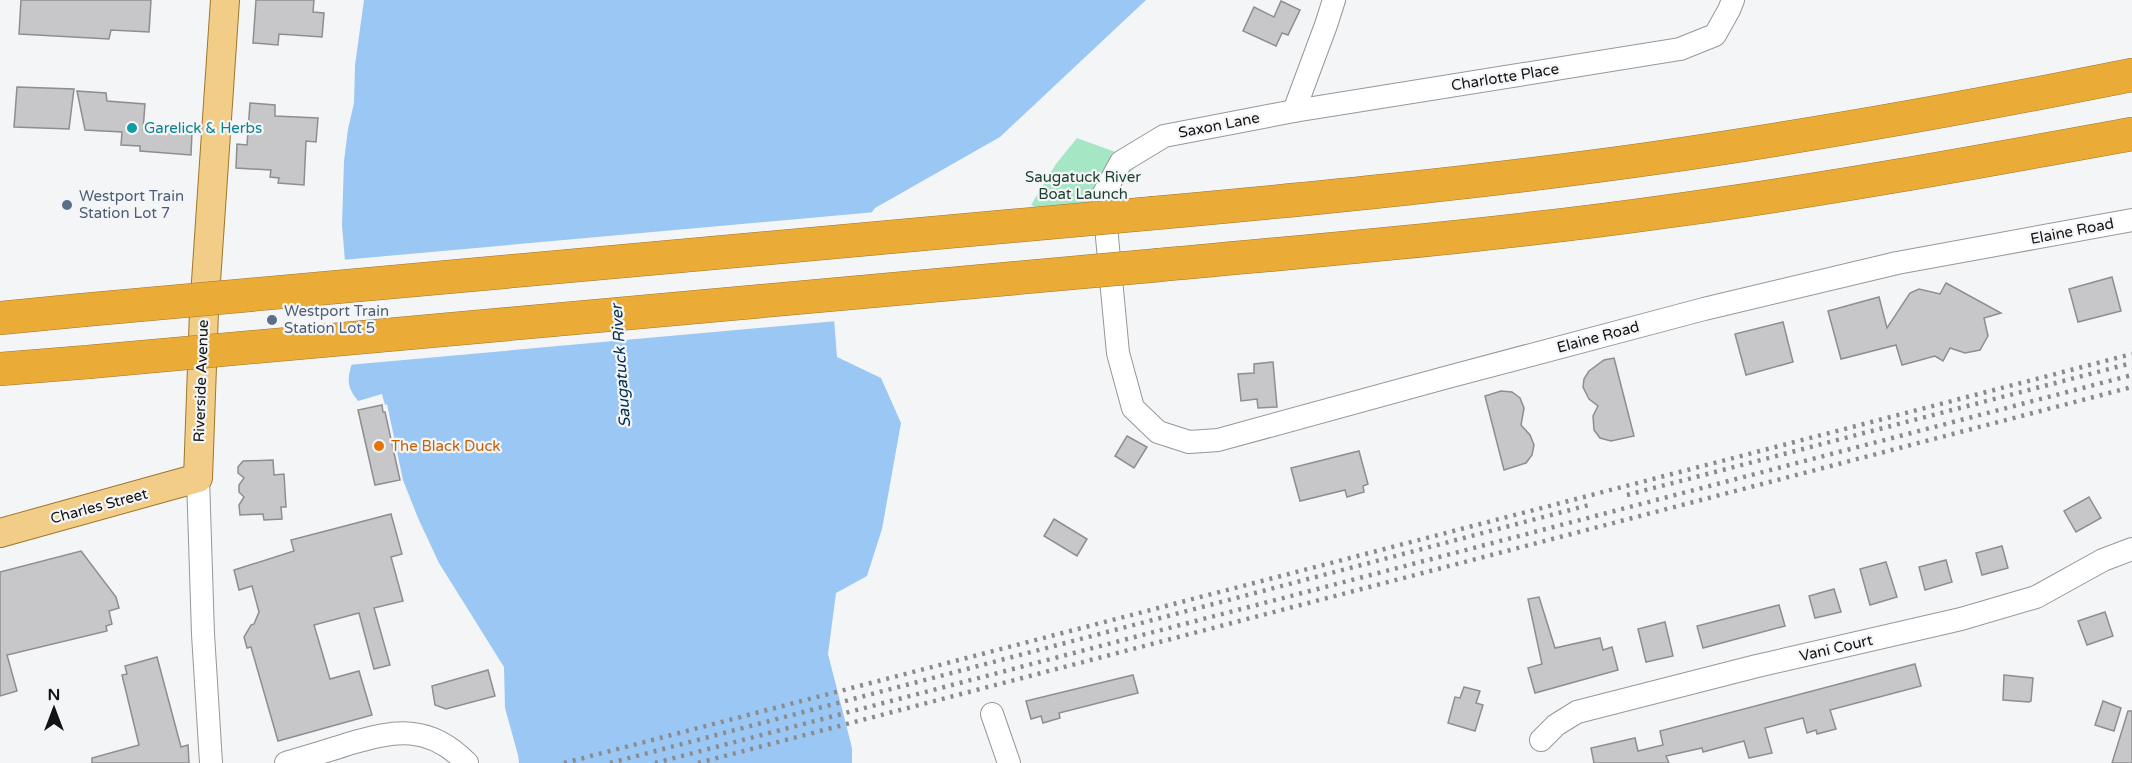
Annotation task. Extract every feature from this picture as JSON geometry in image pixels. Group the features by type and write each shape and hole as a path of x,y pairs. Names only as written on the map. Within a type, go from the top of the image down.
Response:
{"highway":[{"path":"0,318 1440,185 1650,159 1929,114 2132,75"},
{"path":"0,369 1470,235 1668,211 1902,175 2132,134"}],"main road":[{"name":"Riverside Avenue","path":"198,478 204,311 225,0"},
{"name":"Charles Street","path":"0,533 198,478"}],"street":[{"path":"1294,111 1334,0"},
{"name":"Charlotte Place","path":"1294,111 1680,49 1714,35 1730,10 1733,0"},
{"name":"Saxon Lane","path":"1118,353 1103,195 1121,162 1164,136 1294,111"},
{"name":"Elaine Road","path":"1118,353 1133,408 1158,432 1189,442 1218,440 1704,309 1897,263 2132,220"},
{"name":"Riverside Avenue","path":"198,478 203,634 211,763"},
{"name":"Vani Court","path":"1541,740 1556,724 1578,712 1757,666 1961,619 2036,597 2103,560 2132,549"},
{"path":"992,714 1009,763"},
{"path":"286,763 378,735 399,732 418,735 438,742 467,763"}],"green space":[{"name":"Saugatuck River Boat Launch","path":"1077,138 1140,161 1124,179 1107,216 1049,214 1031,205 1056,164"}],"water":[{"name":"Saugatuck River","path":"364,0 1146,0 1000,137 875,208 830,267 837,357 881,378 901,423 882,529 867,576 836,593 828,654 852,748 852,763 519,763 505,708 504,667 439,563 418,518 403,480 387,404 385,405 382,394 358,401 349,386 353,359 342,225 344,161 354,103 355,65"}],"pier":[{"path":"876,212 833,268 837,321 348,365 350,359 342,260"}],"building":[{"path":"21,0 151,0 149,32 111,30 109,39 19,34"},
{"path":"256,0 314,0 313,12 324,13 322,37 279,34 278,45 253,43"},
{"path":"1281,1 1300,10 1288,35 1282,33 1276,46 1243,31 1254,7 1274,17"},
{"path":"17,87 74,89 69,129 14,127"},
{"path":"77,91 106,93 107,101 145,104 143,130 192,132 191,155 140,151 140,146 121,145 122,132 85,130"},
{"path":"250,103 275,105 275,116 318,118 316,142 306,141 304,185 278,183 279,178 270,177 271,170 236,168 237,144 247,145"},
{"path":"2112,277 2121,311 2078,322 2069,289"},
{"path":"1946,283 2001,313 1984,318 1988,336 1980,350 1965,353 1950,348 1943,361 1935,356 1902,365 1896,345 1841,359 1828,311 1879,297 1887,328 1910,293 1919,289 1940,294"},
{"path":"1783,322 1793,362 1746,375 1735,334"},
{"path":"1614,358 1634,436 1611,441 1600,438 1594,430 1593,416 1598,406 1589,399 1583,387 1584,379 1589,371 1604,360"},
{"path":"1273,362 1277,407 1258,408 1257,399 1241,401 1238,374 1254,373 1254,364"},
{"path":"1501,391 1512,392 1520,398 1524,408 1521,425 1530,435 1534,445 1532,455 1526,463 1504,470 1485,396"},
{"name":"The Black Duck","path":"382,405 400,480 375,485 358,410"},
{"path":"1127,436 1147,447 1134,468 1115,456"},
{"path":"1359,451 1368,484 1363,486 1364,492 1347,497 1345,490 1300,501 1291,468"},
{"path":"273,460 274,475 284,474 286,507 281,507 282,519 264,520 263,514 240,515 239,505 244,497 239,492 239,485 244,478 238,473 238,467 243,461"},
{"path":"2089,497 2101,518 2076,532 2064,511"},
{"path":"391,514 402,554 391,557 403,601 374,608 390,665 374,669 359,613 314,625 330,679 359,671 372,715 278,741 251,647 247,648 244,637 254,624 259,612 252,586 239,590 234,570 294,551 291,540"},
{"path":"1054,519 1087,539 1077,556 1044,536"},
{"path":"2002,546 2008,568 1982,575 1976,553"},
{"path":"81,551 116,597 119,608 109,611 112,624 106,626 107,631 7,655 17,691 0,696 0,572"},
{"path":"1946,560 1952,582 1925,590 1919,567"},
{"path":"1886,562 1897,597 1870,605 1860,569"},
{"path":"1834,589 1841,612 1815,618 1809,596"},
{"path":"1539,597 1555,648 1600,638 1603,650 1612,647 1618,670 1535,693 1528,668 1542,664 1528,599"},
{"path":"1779,605 1785,626 1703,648 1697,626"},
{"path":"2105,612 2113,636 2087,645 2078,621"},
{"path":"1665,622 1673,656 1646,662 1638,629"},
{"path":"157,657 181,747 188,745 189,763 92,763 92,758 139,745 122,675 127,674 125,666"},
{"path":"1915,664 1921,686 1830,710 1836,729 1817,734 1816,730 1807,733 1803,718 1765,728 1772,753 1749,758 1744,741 1703,752 1702,748 1666,756 1669,763 1594,763 1591,748 1635,738 1638,751 1663,745 1660,731"},
{"path":"488,670 495,696 446,709 435,705 432,686"},
{"path":"1133,675 1138,693 1059,713 1060,718 1043,723 1041,716 1031,719 1026,701"},
{"path":"2004,675 2033,678 2031,701 2003,700"},
{"path":"1464,687 1480,691 1476,703 1483,705 1475,731 1448,723 1455,697 1460,698"},
{"path":"2103,701 2121,708 2114,731 2095,725"},
{"path":"2128,711 2132,711 2132,763 2112,763"}],"railway":[{"path":"564,763 2132,354"},
{"path":"1627,495 2132,363"},
{"path":"655,763 2132,375"},
{"path":"698,763 2132,387"},
{"path":"610,763 1589,505"}],"place":[{"name":"Garelick & Herbs","path":"132,128"},
{"name":"Westport Train Station Lot 7","path":"67,205"},
{"name":"Westport Train Station Lot 5","path":"272,320"},
{"name":"The Black Duck","path":"379,446"}]}
